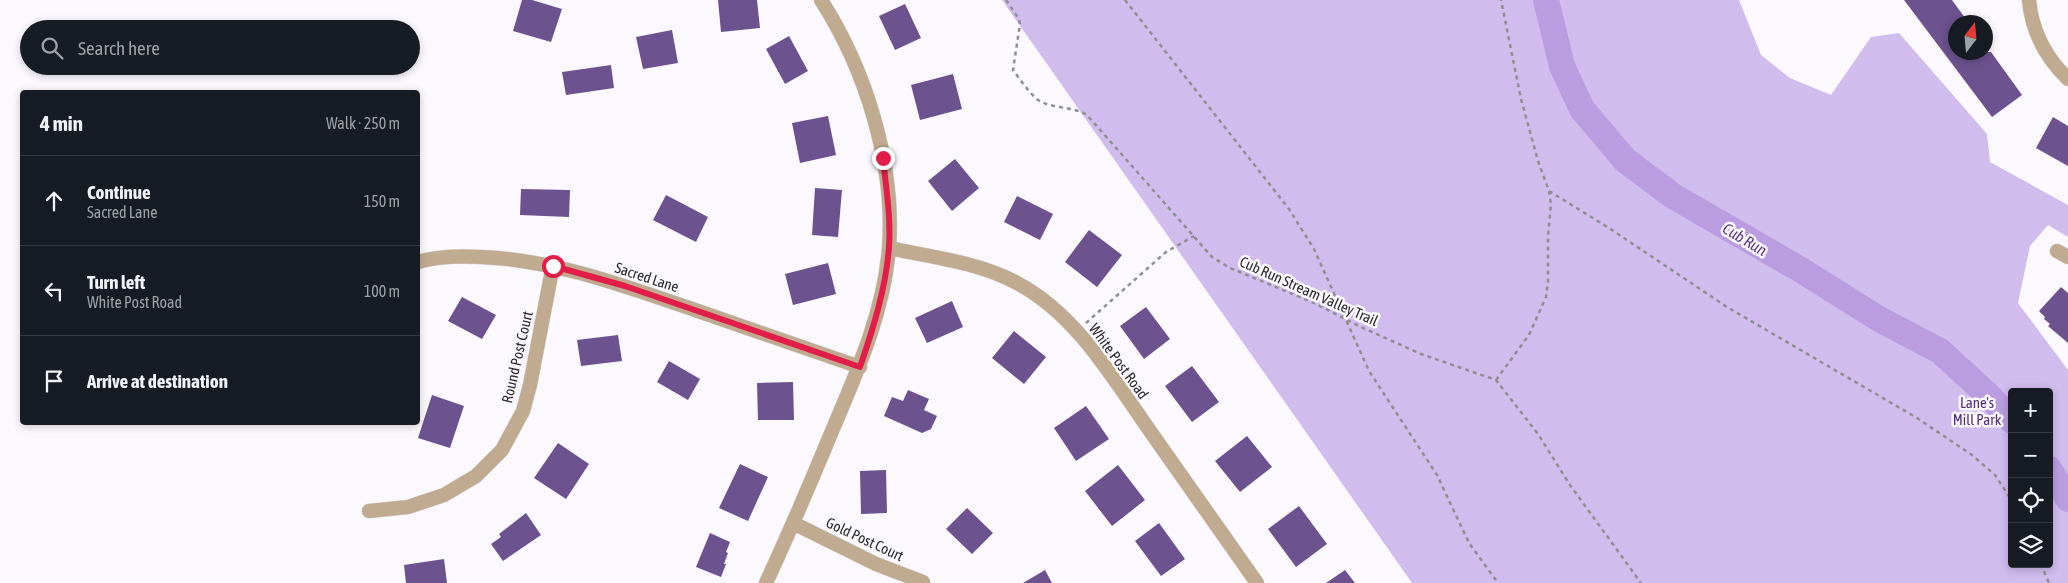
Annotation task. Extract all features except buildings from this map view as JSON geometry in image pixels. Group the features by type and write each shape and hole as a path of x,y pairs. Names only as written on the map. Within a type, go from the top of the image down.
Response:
{"street":[{"path":"766,583 860,367 879,303 889,248 887,195 883,158 875,120 864,86 845,42 821,0"},
{"path":"2029,0 2031,17 2039,41 2055,67 2068,79"},
{"name":"White Post Road","path":"889,248 979,267 997,273 1032,291 1049,303 1077,330 1257,583"},
{"name":"Sacred Lane","path":"420,261 433,257 467,256 506,258 553,266 625,286 860,367"},
{"name":"Round Post Court","path":"369,510 408,507 444,495 476,476 502,450 510,437 525,402 553,266"},
{"name":"Gold Post Court","path":"793,523 876,564 923,582"}],"path":[{"name":"Cub Run Stream Valley Trail","path":"1006,0 1019,19 1020,24 1013,70 1038,100 1080,110 1087,115 1212,257 1230,268 1344,317 1361,327 1421,354 1496,380"},
{"path":"1125,0 1290,209 1314,249 1369,371 1437,475 1469,542 1498,583"},
{"path":"1501,0 1521,100 1538,161 1549,191 1551,204 1546,297 1529,336 1496,380 1538,434 1570,485 1641,583"},
{"path":"1549,191 1609,228 1727,307 1917,418 1972,455 1995,475 2008,495"},
{"path":"1077,330 1107,306 1166,252 1194,236"},
{"path":"2043,568 2049,583"}],"green space":[{"name":"Lane's Mill Park","path":"1002,0 1739,0 1761,55 1790,78 1831,95 1871,37 1899,33 1987,134 1990,162 2068,205 2068,237 2048,225 2030,246 2018,303 2068,370 2068,583 1412,583"}],"waterway":[{"name":"Cub Run","path":"1546,0 1562,66 1582,109 1625,160 1673,196 1801,270 1879,319 1940,351 1989,396 2008,417"},
{"name":"Cub Run","path":"2053,475 2068,499"}],"route":[{"path":"553,266 625,286 860,367 872,332 889,248 889,213 883,158"}]}
